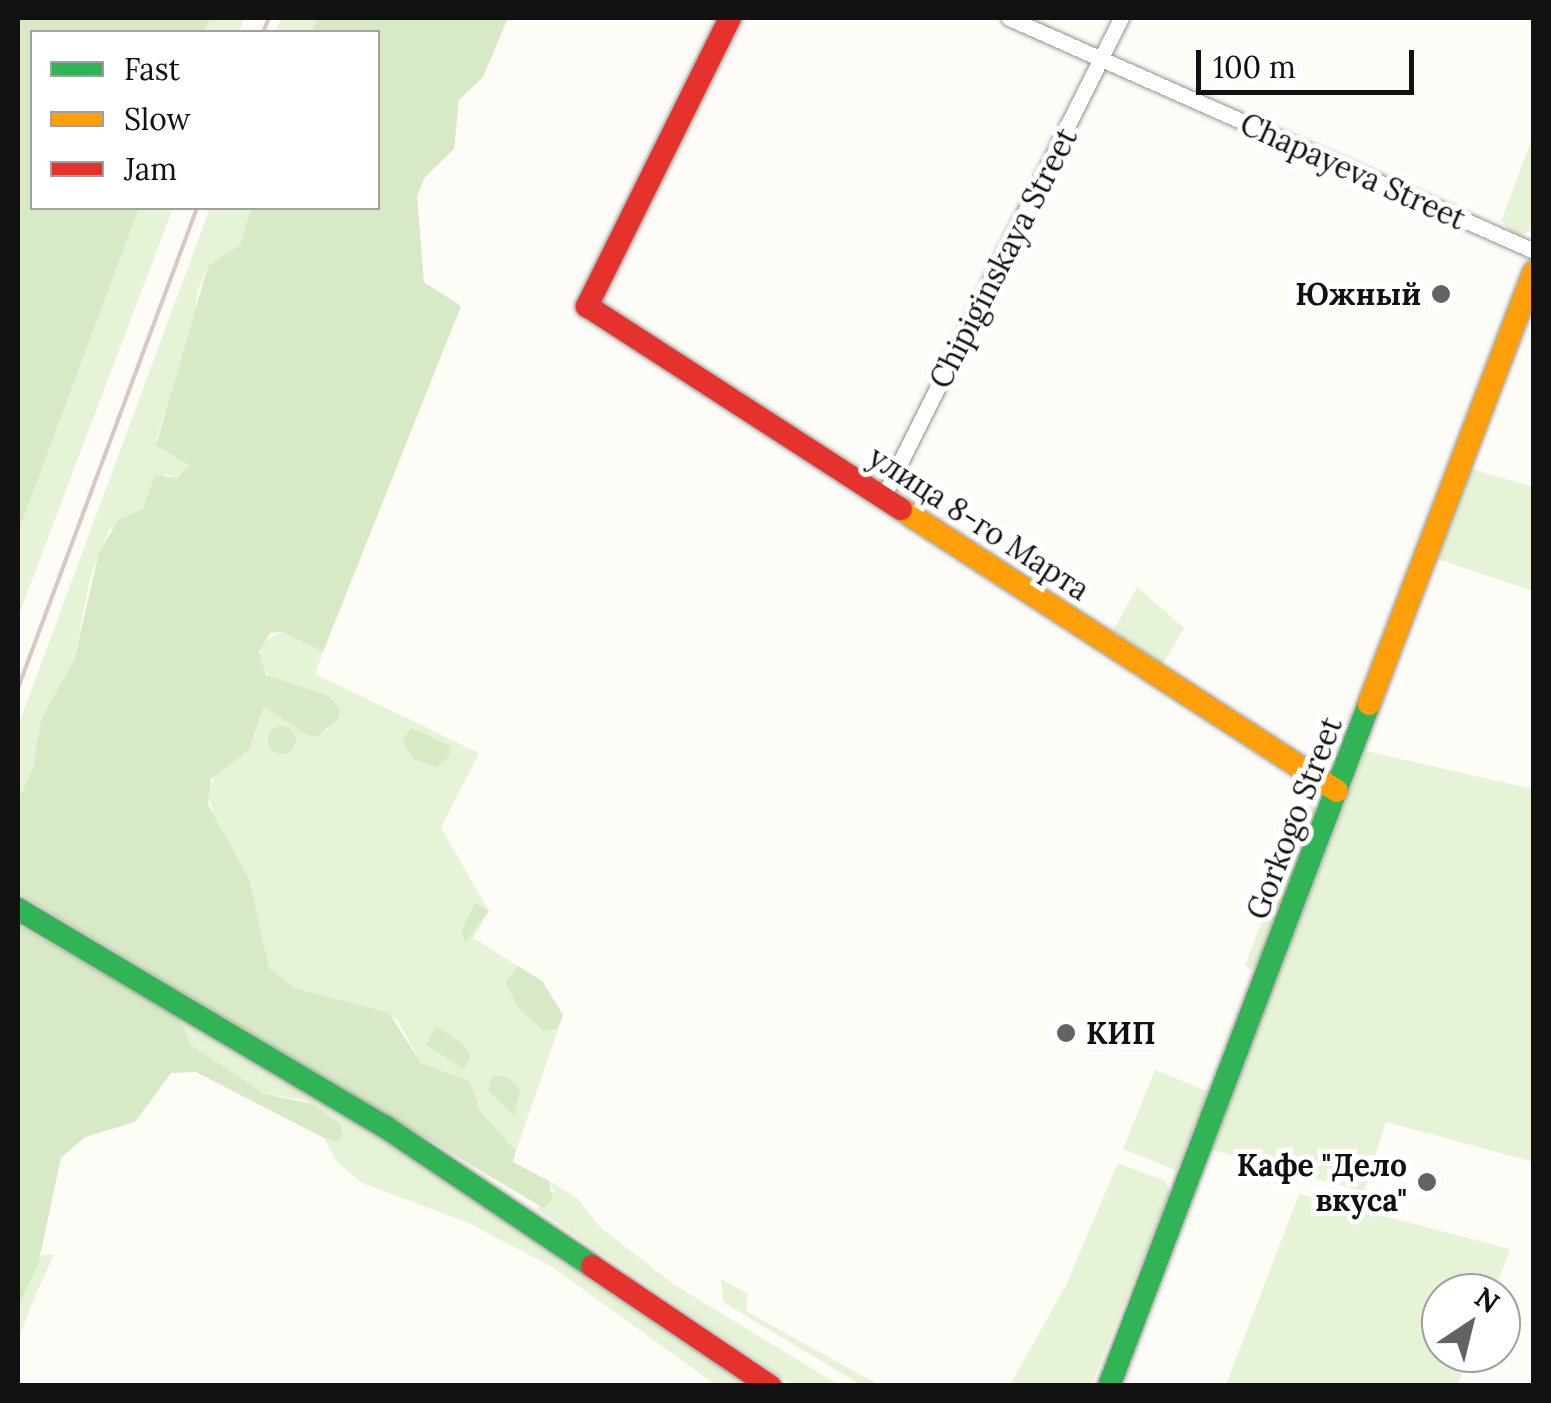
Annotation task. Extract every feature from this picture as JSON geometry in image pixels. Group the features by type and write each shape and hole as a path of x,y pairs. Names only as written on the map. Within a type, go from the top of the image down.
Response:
{"main road":[{"name":"улица 8-го Марта","path":"730,18 587,306 1337,791"},
{"name":"Gorkogo Street","path":"1109,1386 1534,272"},
{"path":"18,909 400,1136 770,1386"}],"street":[{"name":"Chapayeva Street","path":"1009,18 1534,252"},
{"name":"Chipiginskaya Street","path":"883,498 1121,18"}],"green space":[{"path":"18,18 210,18 205,30 30,30 30,210 138,210 18,533"},
{"path":"210,18 244,18 240,30 205,30"},
{"path":"281,18 317,18 313,30 276,30"},
{"path":"317,18 508,18 483,77 459,100 454,149 425,177 417,196 424,282 461,306 323,652 282,632 270,633 259,652 266,675 329,696 340,709 338,719 317,736 307,735 264,707 249,750 211,779 208,805 249,879 269,968 295,988 389,1013 421,1063 470,1081 480,1111 516,1151 513,1162 549,1181 553,1199 543,1208 18,893 18,801 33,767 41,719 74,660 99,553 118,520 143,509 155,475 177,478 189,465 156,445 208,266 240,245 250,210 380,210 380,30 313,30"},
{"path":"1533,136 1533,230 1516,236 1501,221"},
{"path":"138,210 172,210 18,617 18,533"},
{"path":"209,210 250,210 240,245 208,266 197,292 194,331 159,431 156,444 189,464 177,478 166,474 143,509 109,530 90,578 74,660 41,719 33,767 18,801 18,726"},
{"path":"1469,468 1533,487 1533,591 1437,559"},
{"path":"1137,587 1184,628 1163,664 1113,631"},
{"path":"282,632 323,652 315,674 479,753 441,828 489,911 473,938 542,981 563,1015 516,1151 480,1111 470,1081 421,1063 397,1019 295,988 269,968 245,872 217,831 208,793 216,771 255,735 264,707 307,735 329,729 329,696 273,681 259,663 262,642"},
{"path":"282,726 292,730 296,740 292,750 282,754 272,750 268,740 272,730"},
{"path":"411,728 449,745 450,756 437,767 413,759 402,741"},
{"path":"1366,751 1533,789 1533,1162 1386,1122 1364,1192 1210,1149"},
{"path":"1308,804 1319,809 1256,969 1250,969 1245,965"},
{"path":"475,903 489,911 465,942 461,931"},
{"path":"18,925 179,1017 191,1045 265,1094 313,1104 341,1125 342,1136 336,1142 324,1138 196,1072 171,1073 135,1122 85,1137 61,1158 38,1265 18,1307"},
{"path":"518,966 542,981 563,1015 558,1028 544,1031 519,1009 505,982"},
{"path":"179,1017 419,1158 751,1385 716,1385 552,1267 469,1223 362,1183 336,1161 324,1138 336,1142 341,1125 305,1100 265,1094 212,1060 191,1045"},
{"path":"436,1026 464,1045 471,1057 464,1069 426,1045"},
{"path":"1155,1070 1208,1091 1176,1170 1123,1149"},
{"path":"492,1076 508,1077 520,1090 514,1116 488,1090"},
{"path":"1118,1163 1165,1181 1170,1191 1091,1385 1010,1385 1066,1285"},
{"path":"549,1181 577,1198 601,1228 675,1285 839,1385 793,1385 537,1209 554,1191"},
{"path":"1299,1194 1510,1249 1501,1273 1421,1273 1421,1373 1462,1373 1458,1385 1226,1385"},
{"path":"54,1254 18,1341 19,1304 39,1256"},
{"path":"721,1279 748,1294 746,1311 879,1385 861,1385 723,1302"}],"railway":[{"path":"264,30 269,18"},
{"path":"18,688 196,210"}],"traffic: fast":[{"path":"1109,1386 1369,704"},
{"path":"18,909 384,1126 592,1266"}],"traffic: slow":[{"path":"1369,704 1534,272"},
{"path":"901,509 1337,791"}],"traffic: jam":[{"path":"730,18 587,306 901,509"},
{"path":"592,1266 770,1386"}],"place":[{"name":"Южный","path":"1441,294"},
{"name":"КИП","path":"1066,1033"},
{"name":"Кафе \"Дело вкуса\"","path":"1427,1182"}]}
